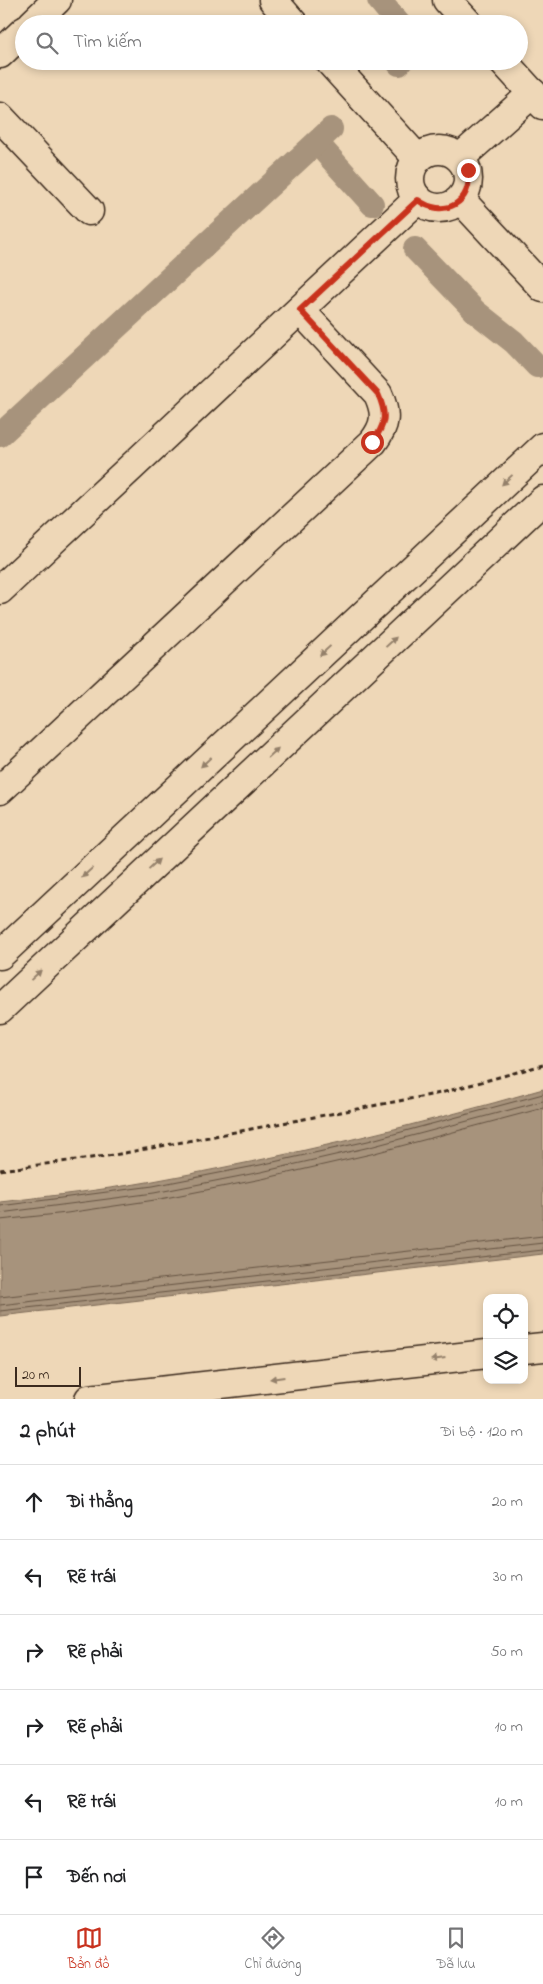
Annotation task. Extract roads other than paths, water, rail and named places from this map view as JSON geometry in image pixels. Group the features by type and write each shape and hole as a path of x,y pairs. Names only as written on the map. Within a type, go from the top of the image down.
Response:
{"street":[{"path":"41,15 57,0"},
{"path":"272,0 286,15"},
{"path":"447,0 461,15"},
{"path":"0,54 15,40"},
{"path":"337,70 418,159"},
{"path":"460,158 538,99 511,70"},
{"path":"0,117 89,211"},
{"path":"438,150 452,152 460,158 468,170 469,180 467,190 461,200 450,206 436,209 418,200 410,185 410,177 418,159 429,152 438,150"},
{"path":"0,590 418,200"},
{"path":"461,200 543,288"},
{"path":"0,790 365,449 380,432 384,418 383,407 378,394 300,310"},
{"path":"0,954 543,447"},
{"path":"0,1008 543,500"},
{"path":"528,1349 543,1347"},
{"path":"89,1399 483,1354"}],"water":[{"path":"543,1089 543,1254 0,1316 0,1202 134,1184 252,1162 447,1116"}],"waterway":[{"path":"379,0 392,15"},
{"path":"0,435 331,129"},
{"path":"317,143 372,204"},
{"path":"415,249 476,312 514,342 537,366"}]}
